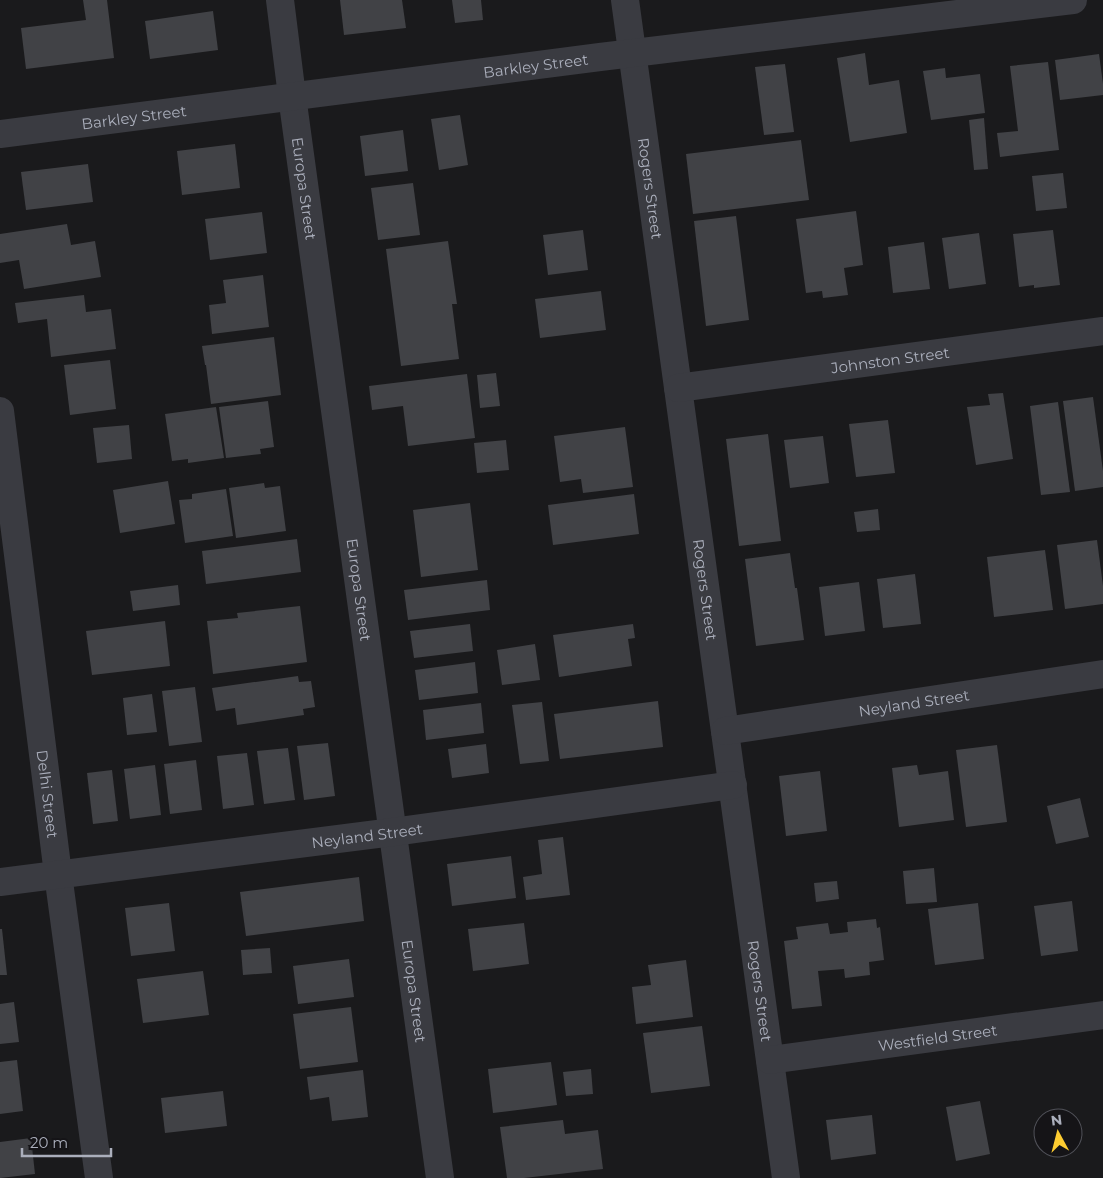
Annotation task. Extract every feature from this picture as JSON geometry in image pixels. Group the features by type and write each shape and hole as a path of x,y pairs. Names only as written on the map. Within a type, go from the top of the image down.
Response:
{"street":[{"name":"Europa Street","path":"280,0 440,1178"},
{"name":"Rogers Street","path":"625,0 786,1178"},
{"name":"Barkley Street","path":"0,134 632,53 1073,0"},
{"name":"Johnston Street","path":"678,388 1103,331"},
{"name":"Delhi Street","path":"0,411 58,874 99,1178"},
{"name":"Neyland Street","path":"725,730 1103,674"},
{"name":"Neyland Street","path":"0,882 393,832 733,784"},
{"name":"Westfield Street","path":"770,1060 1103,1015"}],"building":[{"path":"83,0 107,0 114,58 26,69 21,28 86,20"},
{"path":"340,0 402,0 406,28 344,35"},
{"path":"452,0 481,0 483,20 455,23"},
{"path":"213,11 218,50 150,59 145,21"},
{"path":"865,53 869,85 899,80 907,133 850,142 837,58"},
{"path":"1099,54 1103,95 1060,100 1055,60"},
{"path":"1048,62 1059,150 1000,157 997,133 1018,131 1010,66"},
{"path":"785,64 794,132 764,135 755,67"},
{"path":"945,68 946,78 980,74 985,113 931,120 923,71"},
{"path":"460,115 468,165 439,170 431,119"},
{"path":"984,118 988,169 974,170 969,120"},
{"path":"403,130 408,171 365,176 360,136"},
{"path":"801,140 809,200 693,214 686,154"},
{"path":"235,144 240,188 182,195 177,151"},
{"path":"88,164 93,202 26,210 21,172"},
{"path":"1063,173 1067,208 1036,211 1032,176"},
{"path":"413,183 420,235 378,240 371,188"},
{"path":"856,211 863,265 844,268 848,295 823,298 822,291 806,293 796,219"},
{"path":"262,212 267,253 210,260 205,219"},
{"path":"736,216 749,320 706,326 694,221"},
{"path":"67,224 71,245 95,241 101,277 24,289 19,260 0,263 0,234"},
{"path":"583,230 588,270 548,275 543,235"},
{"path":"1053,230 1060,285 1034,288 1034,285 1019,287 1013,234"},
{"path":"979,233 986,284 949,289 942,238"},
{"path":"448,241 457,304 452,304 459,359 401,366 386,249"},
{"path":"924,242 930,289 893,293 888,247"},
{"path":"263,275 269,327 212,334 209,305 226,303 223,280"},
{"path":"601,291 606,330 540,338 535,299"},
{"path":"84,295 86,312 111,309 116,349 51,357 47,319 18,323 15,303"},
{"path":"274,337 281,395 211,404 202,346"},
{"path":"110,360 116,409 70,415 64,365"},
{"path":"496,373 500,406 480,408 477,375"},
{"path":"467,374 475,438 408,446 403,406 372,410 369,386"},
{"path":"1003,393 1013,459 976,465 967,407 990,405 988,394"},
{"path":"1093,397 1103,471 1103,487 1075,491 1063,401"},
{"path":"268,401 274,447 260,449 261,454 226,458 219,407"},
{"path":"1058,402 1070,492 1041,495 1030,406"},
{"path":"216,407 224,458 188,463 188,459 172,461 165,414"},
{"path":"888,420 895,473 856,477 849,424"},
{"path":"129,425 132,459 97,463 93,428"},
{"path":"625,427 633,487 583,493 581,479 560,482 554,436"},
{"path":"768,434 781,541 739,546 726,439"},
{"path":"823,436 829,483 790,488 784,440"},
{"path":"506,440 509,470 477,473 474,443"},
{"path":"168,481 175,524 120,533 113,490"},
{"path":"264,483 265,488 280,486 286,531 236,538 229,488"},
{"path":"226,489 233,536 185,543 179,500 192,499 192,494"},
{"path":"634,494 639,534 553,545 548,505"},
{"path":"470,503 478,570 421,577 413,510"},
{"path":"878,509 880,530 857,532 854,512"},
{"path":"297,539 301,572 206,584 202,551"},
{"path":"1097,540 1103,586 1103,604 1065,609 1057,545"},
{"path":"1045,550 1053,610 994,617 987,557"},
{"path":"790,553 804,640 756,646 745,559"},
{"path":"915,574 921,624 883,628 877,579"},
{"path":"487,580 490,610 408,620 404,590"},
{"path":"859,582 865,631 825,636 819,587"},
{"path":"178,585 180,605 133,611 130,591"},
{"path":"300,606 307,662 213,674 207,621 238,618 237,613"},
{"path":"165,621 170,666 92,675 86,631"},
{"path":"470,624 473,651 414,658 410,631"},
{"path":"633,624 635,638 628,639 632,666 559,677 553,635"},
{"path":"535,644 540,680 502,685 497,650"},
{"path":"475,662 478,693 419,700 415,670"},
{"path":"298,676 299,682 311,681 315,707 303,709 304,715 237,725 235,708 216,711 212,688"},
{"path":"195,687 202,742 169,746 162,691"},
{"path":"152,694 157,732 127,735 123,698"},
{"path":"658,701 663,747 560,759 554,714"},
{"path":"542,702 549,761 520,764 512,705"},
{"path":"481,703 484,733 426,740 423,710"},
{"path":"328,743 335,796 304,800 297,746"},
{"path":"486,744 489,773 452,778 448,749"},
{"path":"997,745 1007,822 966,827 956,750"},
{"path":"288,748 295,800 264,804 257,751"},
{"path":"247,753 254,805 223,809 217,756"},
{"path":"196,760 202,810 170,814 164,764"},
{"path":"155,765 161,815 130,819 124,769"},
{"path":"917,765 919,775 948,771 954,820 899,827 892,768"},
{"path":"112,770 118,821 93,824 87,773"},
{"path":"820,771 827,831 786,836 779,776"},
{"path":"1080,798 1089,837 1056,844 1047,806"},
{"path":"563,837 570,895 526,900 523,877 542,874 538,840"},
{"path":"511,856 516,898 452,906 447,864"},
{"path":"934,868 937,902 906,904 903,871"},
{"path":"359,877 364,921 246,936 240,892"},
{"path":"837,881 839,899 816,902 814,883"},
{"path":"1072,901 1078,951 1041,956 1034,906"},
{"path":"169,903 175,951 131,956 125,908"},
{"path":"978,903 984,959 935,965 928,909"},
{"path":"876,919 877,928 880,927 884,960 869,962 870,975 845,978 844,969 818,971 822,1006 792,1009 784,941 798,939 796,927 828,923 830,934 848,932 847,922"},
{"path":"524,923 529,964 473,971 468,929"},
{"path":"0,929 2,929 7,975 0,975"},
{"path":"270,948 272,973 243,975 241,950"},
{"path":"349,959 354,997 298,1004 293,966"},
{"path":"686,960 693,1017 636,1024 632,987 651,985 648,965"},
{"path":"203,971 209,1015 143,1023 137,979"},
{"path":"14,1002 19,1042 0,1044 0,1004"},
{"path":"351,1007 358,1062 300,1069 293,1014"},
{"path":"702,1026 710,1086 651,1093 643,1033"},
{"path":"17,1060 23,1111 0,1114 0,1062"},
{"path":"551,1062 557,1105 493,1113 488,1069"},
{"path":"591,1069 593,1094 566,1096 563,1072"},
{"path":"363,1070 368,1117 332,1121 329,1097 310,1100 307,1077"},
{"path":"223,1091 227,1126 165,1133 161,1098"},
{"path":"980,1101 990,1154 956,1161 946,1107"},
{"path":"872,1115 876,1154 831,1160 826,1120"},
{"path":"563,1120 565,1134 598,1130 603,1169 524,1178 507,1178 500,1127"},
{"path":"31,1138 35,1174 0,1178 0,1142"}]}
